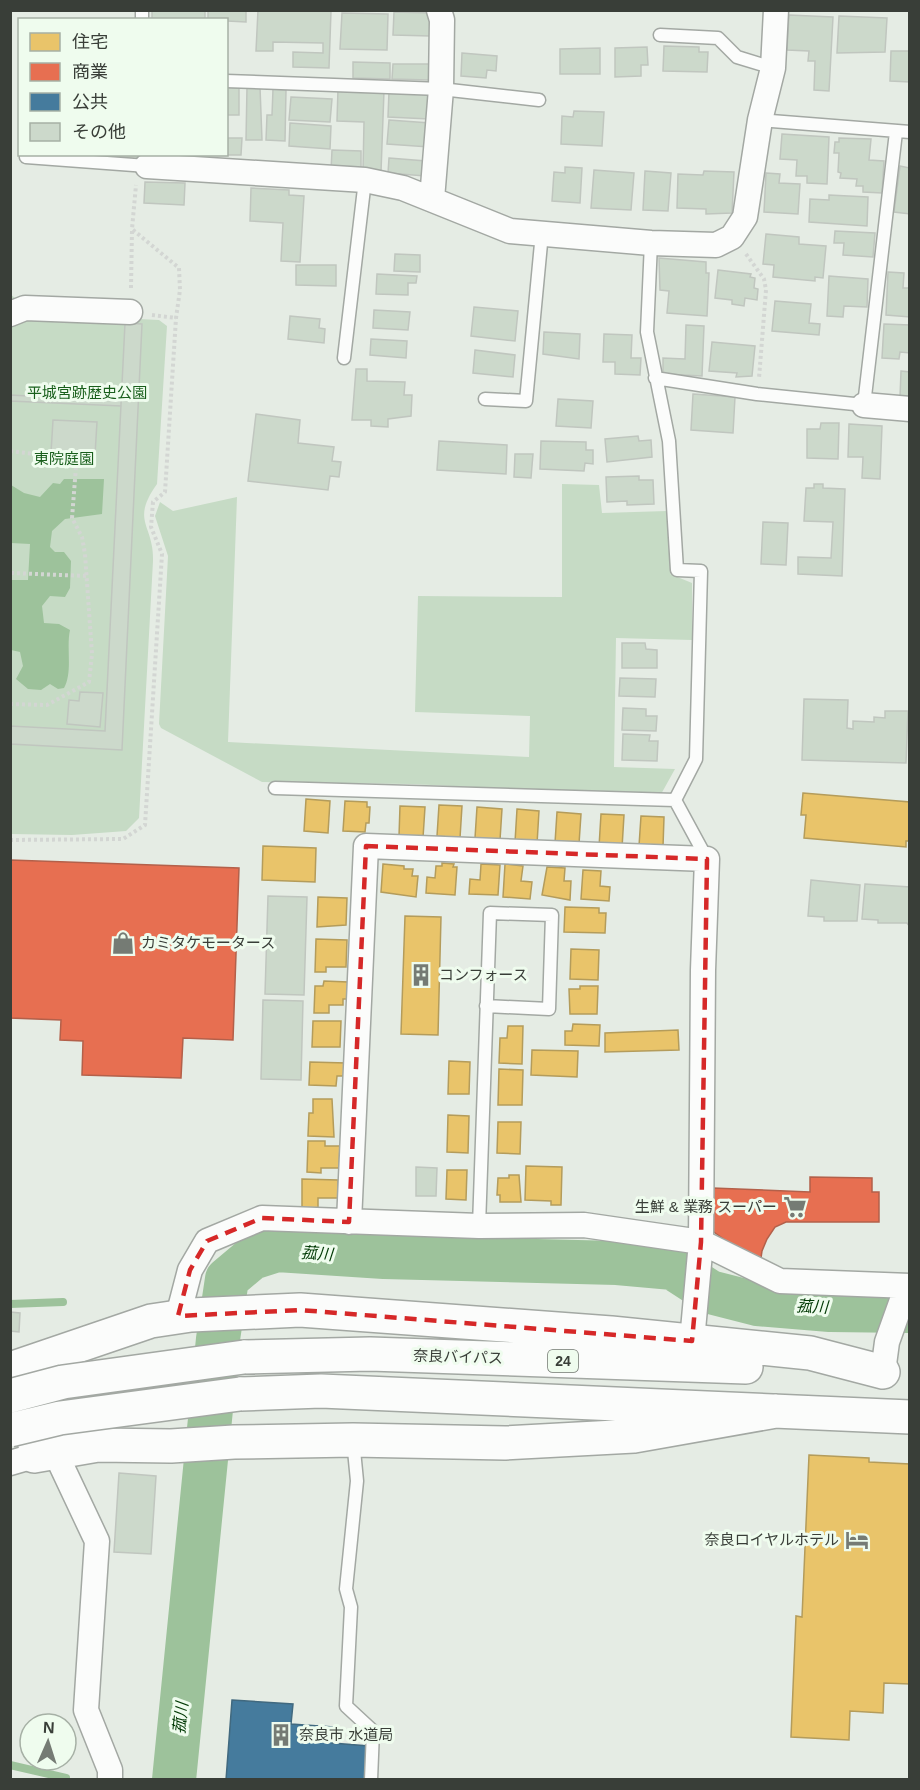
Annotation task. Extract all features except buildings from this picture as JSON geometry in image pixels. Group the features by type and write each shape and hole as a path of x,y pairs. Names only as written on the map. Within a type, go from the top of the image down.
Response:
{"highway":[{"path":"10,1369 151,1320 250,1311 300,1310 611,1333 810,1353 896,1373"},
{"name":"奈良バイパス","path":"10,1396 63,1382 244,1357 370,1354 896,1373"},
{"path":"10,1430 60,1418 240,1394 321,1391 909,1417"},
{"path":"33,1457 98,1445 171,1446 234,1442 353,1440 505,1443 634,1436 776,1411"}],"street":[{"path":"432,199 441,89 442,20 439,10"},
{"path":"147,160 365,180 403,188 510,231 651,243 716,245 732,237 745,217 760,120 773,68 776,10"},
{"path":"10,314 25,308 130,312"},
{"path":"864,405 909,409"},
{"path":"349,1222 366,846 707,859 703,970 701,1242 692,1341"},
{"path":"185,1316 190,1270 207,1241 262,1218 479,1226 584,1225 701,1242 780,1281 908,1286 887,1342 896,1373"},
{"path":"10,1381 33,1457 97,1541 86,1710 110,1770 110,1779"}],"lane":[{"path":"660,35 718,38 737,57 773,68"},
{"path":"228,81 441,89 539,100"},
{"path":"760,120 909,132"},
{"path":"655,378 757,394 864,405 896,132"},
{"path":"27,156 147,160"},
{"path":"344,358 365,180"},
{"path":"485,399 526,401 542,234"},
{"path":"651,243 647,332 669,441 677,570 701,571 696,759 675,800"},
{"path":"274,788 675,800"},
{"path":"675,800 707,859"},
{"path":"479,1226 486,1006 490,913 552,915 549,1009 486,1006"},
{"path":"353,1440 357,1480 346,1589 351,1607 346,1706 373,1731 371,1779"}],"path":[{"path":"130,312 132,229 136,184 147,160"},
{"path":"10,840 123,839 145,825 162,554 151,527 153,502 165,492 176,318 180,290 179,268 132,229"},
{"path":"732,237 756,266 764,279 766,290 757,394"},
{"path":"10,452 76,457 72,518 82,537 92,654 89,682 47,705 10,704"},
{"path":"11,573 87,576"}],"highlighted area":[{"path":"366,846 707,859 701,1242 692,1341 300,1310 178,1316 190,1270 207,1241 262,1218 349,1222"}],"green space":[{"name":"平城宮跡歴史公園","path":"10,294 35,314 159,320 167,326 157,484 149,497 144,515 153,561 139,818 126,831 72,835 11,834"},
{"path":"562,484 599,485 602,513 667,511 671,515 673,569 670,574 692,583 692,640 616,638 614,767 675,769 660,796 410,784 262,782 161,728 159,724 168,556 155,516 160,502 173,511 237,497 228,742 529,757 530,716 415,712 418,596 562,597"}],"shaded area":[{"path":"64,479 104,479 102,514 65,519 52,531 50,547 55,552 64,552 71,561 70,588 65,597 50,596 42,606 44,623 59,624 70,630 67,682 64,688 58,689 50,684 41,690 28,689 16,679 23,666 20,652 11,650 11,580 28,580 30,544 11,543 11,485 24,493 40,497 53,483 60,484"}],"waterway":[{"name":"菰川","path":"174,1780 218,1339 227,1279 252,1258 277,1250 384,1257 617,1263 673,1268 710,1292 757,1304 830,1310 910,1311"},
{"path":"10,1304 63,1302"},
{"path":"10,1765 66,1778"}],"place":[{"name":"カミタケモータース","path":"123,943"},
{"name":"コンフォース","path":"421,975"},
{"name":"生鮮 & 業務 スーパー","path":"795,1207"},
{"name":"奈良ロイヤルホテル","path":"857,1540"},
{"name":"奈良市 水道局","path":"281,1735"}],"park label":[{"name":"東院庭園","path":"64,459"}]}
